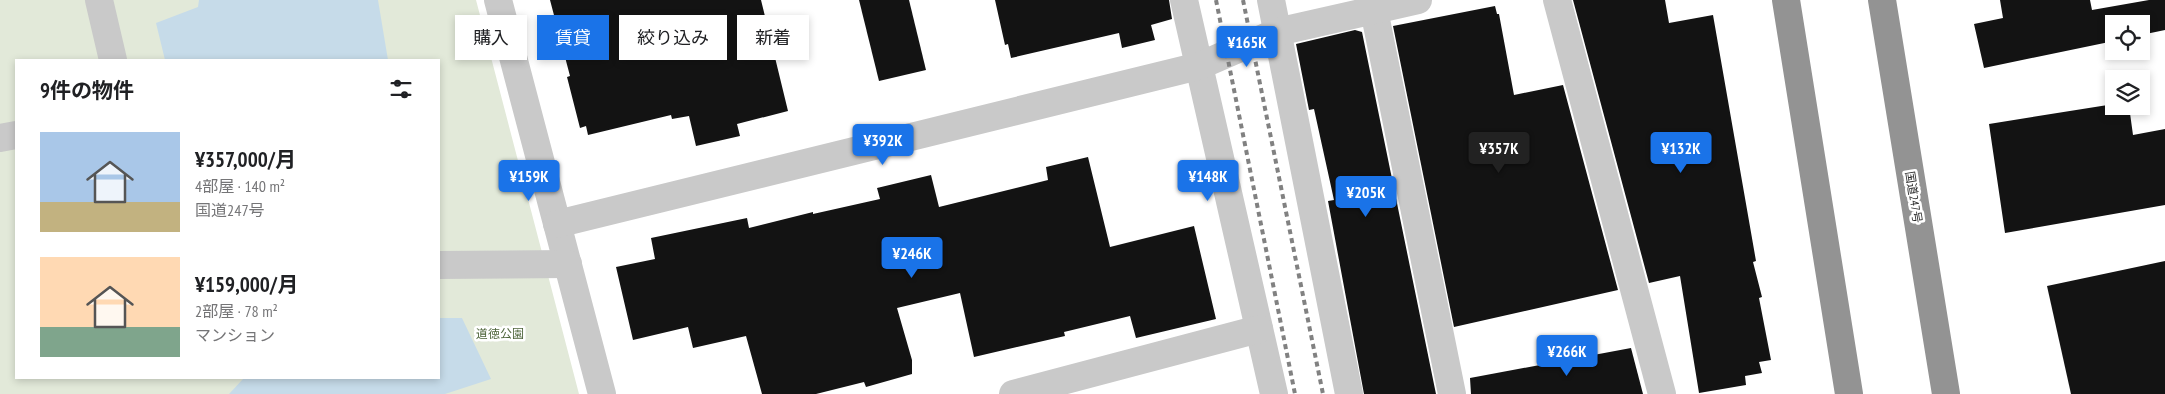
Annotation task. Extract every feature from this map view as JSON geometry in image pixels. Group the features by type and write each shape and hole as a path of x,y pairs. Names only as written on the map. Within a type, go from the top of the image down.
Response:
{"highway":[{"path":"1786,0 1849,394"},
{"name":"国道247号","path":"1882,0 1946,394"}],"street":[{"path":"99,0 113,59"},
{"path":"498,0 602,394"},
{"path":"1184,0 1274,394"},
{"path":"1271,0 1349,394"},
{"path":"557,224 1199,66 1278,32 1418,0"},
{"path":"1557,0 1662,394"},
{"path":"1374,10 1452,394"},
{"path":"0,138 15,135"},
{"path":"440,264 568,264"},
{"path":"1013,394 1259,329"}],"green space":[{"name":"道徳公園","path":"0,0 476,0 480,15 455,15 455,60 492,60 579,394 0,394"}],"water":[{"path":"199,0 378,0 388,59 165,59 156,23 198,7"},
{"path":"440,318 462,318 491,379 445,394 229,394 243,379 440,379"}],"building":[{"path":"550,0 761,0 765,15 737,15 737,60 776,60 788,111 737,124 740,136 696,146 689,116 672,119 671,115 588,135 586,126 580,128 567,77 570,76 566,60 609,60 609,15 554,15"},
{"path":"859,0 909,0 926,70 879,81"},
{"path":"995,0 1169,0 1172,19 1151,25 1155,40 1122,48 1119,33 1011,58 1008,44 1005,45"},
{"path":"1573,0 1665,0 1669,23 1713,15 1756,261 1753,262 1762,297 1759,298 1771,360 1759,362 1762,373 1745,376 1746,385 1699,393 1680,276 1649,283"},
{"path":"2000,0 2090,0 2092,10 2149,0 2165,0 2165,30 2150,33 2150,15 2105,15 2105,43 1984,68 1974,24 2003,18"},
{"path":"1495,6 1497,14 1499,14 1514,95 1563,85 1618,290 1454,327 1393,26"},
{"path":"1355,30 1362,32 1436,394 1364,394 1328,201 1334,200 1314,109 1309,110 1296,44"},
{"path":"2105,105 2105,115 2130,115 2133,135 2165,129 2165,205 2005,233 1989,124"},
{"path":"1088,157 1110,247 1194,226 1216,319 1136,338 1130,316 1064,332 1065,336 974,357 960,293 897,308 912,360 912,374 866,387 864,382 816,394 762,394 746,336 693,348 688,327 633,340 616,267 655,259 651,238 747,218 749,228 813,212 813,214 880,199 877,188 931,175 939,207 1048,180 1046,167"},
{"path":"2165,261 2165,394 2071,394 2047,286"},
{"path":"1631,348 1643,394 1471,394 1470,378"}],"railway":[{"path":"1216,0 1295,394"},
{"path":"1243,0 1323,394"}]}
